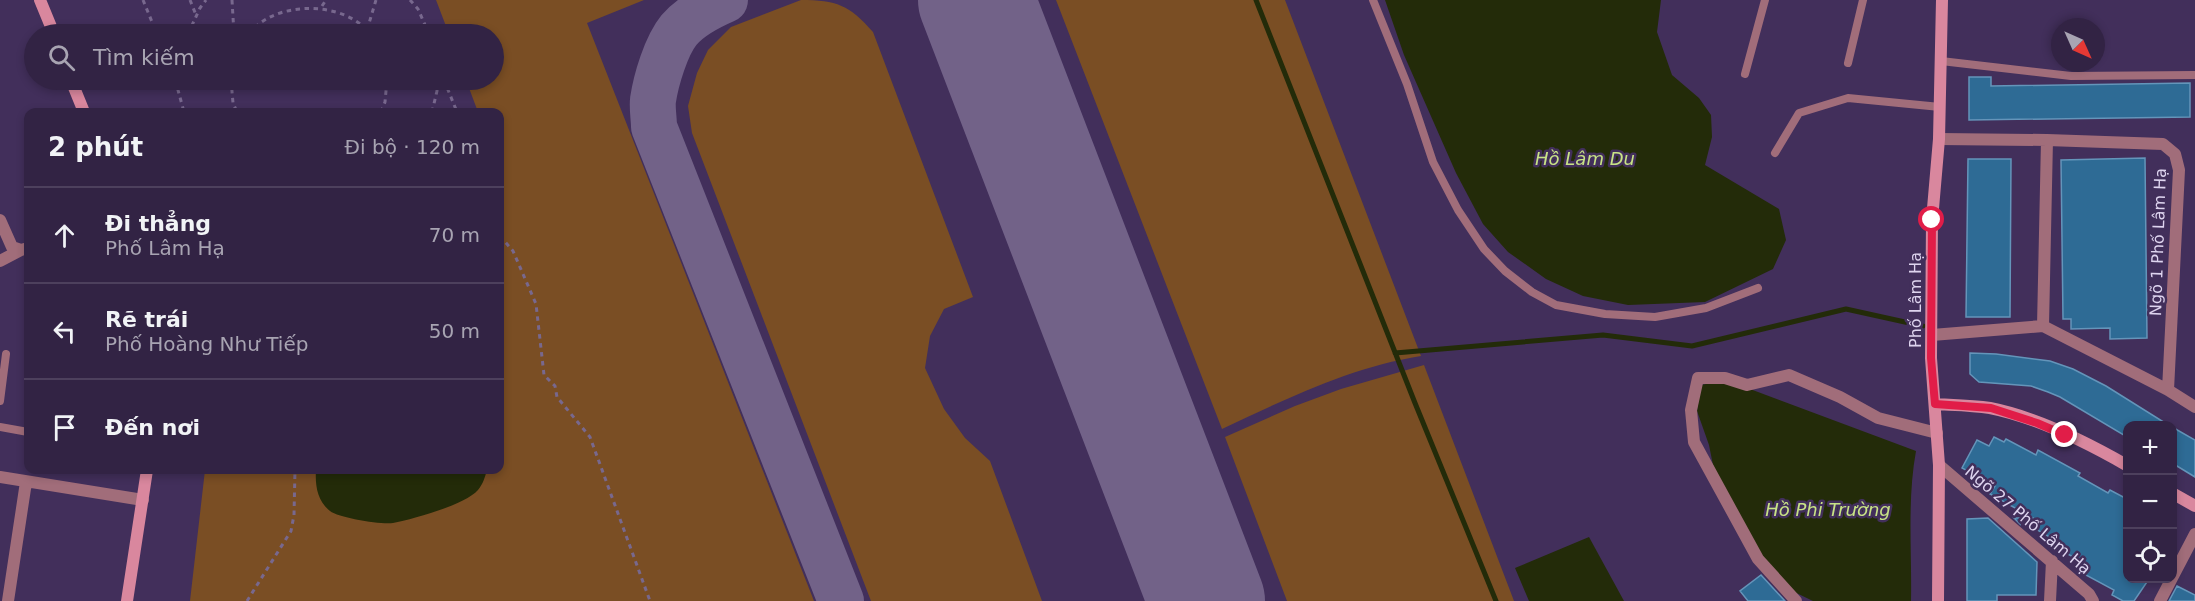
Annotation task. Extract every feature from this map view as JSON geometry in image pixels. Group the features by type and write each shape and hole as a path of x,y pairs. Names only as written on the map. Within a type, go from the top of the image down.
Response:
{"street":[{"path":"40,0 50,24"},
{"name":"Phố Lâm Hạ","path":"1938,601 1939,465 1931,358 1932,220 1939,140 1942,0"},
{"path":"75,90 82,108"},
{"name":"Ngõ 1 Phố Lâm Hạ","path":"1939,140 2047,140 2163,144 2175,154 2179,170 2168,390"},
{"path":"2043,326 2047,140"},
{"path":"0,220 12,247 24,249"},
{"path":"0,261 24,249"},
{"path":"1932,335 2043,326 2168,390 2195,407"},
{"path":"1796,601 1758,559 1694,442 1691,410 1698,378 1725,378 1747,386 1790,375 1840,397 1878,418 1937,433"},
{"path":"1935,404 1972,406 2012,414 2065,435 2123,464"},
{"name":"Ngõ 27 Phố Lâm Hạ","path":"1939,465 2052,561 2089,594 2093,601"},
{"path":"127,601 146,474"},
{"path":"0,477 142,500"},
{"path":"8,601 26,482"},
{"path":"2177,496 2195,506"},
{"path":"2177,568 2195,534"},
{"path":"2050,601 2052,561"},
{"path":"2160,601 2169,583"}],"lane":[{"path":"1373,0 1407,84 1433,162 1458,210 1484,249 1505,271 1532,292 1557,305 1605,315 1655,317 1706,308 1758,288"},
{"path":"1745,74 1765,0"},
{"path":"1848,63 1863,0"},
{"path":"1941,61 2071,75 2194,75"},
{"path":"1775,153 1799,113 1848,98 1940,107"},
{"path":"0,401 6,354"},
{"path":"0,427 24,431"}],"path":[{"path":"143,0 153,24"},
{"path":"190,0 196,15"},
{"path":"192,24 206,0"},
{"path":"232,0 233,24"},
{"path":"322,6 326,0"},
{"path":"369,24 376,0"},
{"path":"412,0 424,24"},
{"path":"260,24 272,14 297,6 322,6 347,14 360,24"},
{"path":"178,90 183,108"},
{"path":"232,90 235,108"},
{"path":"383,108 387,90"},
{"path":"433,108 438,90"},
{"path":"448,90 455,108"},
{"path":"504,240 513,250 536,304 544,375 555,386 557,397 590,437 650,601"},
{"path":"248,601 291,531 294,515 295,474"}],"shaded area":[{"path":"436,0 644,0 587,23 814,601 190,601 205,474 504,474 504,108 476,108 470,90 504,90 504,24 445,24"},
{"path":"801,0 824,1 842,6 857,16 873,32 973,297 944,309 930,336 925,368 944,409 965,438 990,461 1042,601 871,601 692,133 688,106 697,73 708,50 731,27"},
{"path":"1056,0 1285,0 1421,356 1369,368 1319,385 1222,429"},
{"path":"1424,365 1514,601 1287,601 1225,437 1295,406 1341,389"}],"water":[{"name":"Hồ Lâm Du","path":"1385,0 1661,0 1657,32 1672,75 1699,98 1711,115 1712,137 1705,165 1779,209 1786,240 1773,269 1705,302 1628,305 1583,296 1546,279 1508,252 1483,224 1456,173 1404,55"},
{"name":"Hồ Phi Trường","path":"1726,380 1916,451 1911,507 1911,601 1813,601 1786,588 1764,566 1713,465 1709,445 1697,411 1701,385"},
{"path":"316,474 486,474 478,490 462,501 425,515 393,523 371,522 335,514 322,502"},
{"path":"1589,537 1624,601 1529,601 1515,568"}],"building":[{"path":"1969,77 1991,77 1991,86 2190,83 2190,117 1969,120"},
{"path":"2145,158 2147,338 2110,339 2110,328 2071,329 2071,319 2063,319 2061,160"},
{"path":"1968,159 2011,159 2010,317 1966,317"},
{"path":"1970,353 2050,361 2073,369 2106,386 2162,421 2123,421 2123,435 2048,392 2031,386 1979,382 1970,374"},
{"path":"2177,430 2195,440 2195,477 2177,466"},
{"path":"1994,437 2004,442 2006,439 2036,455 2038,450 2080,473 2078,476 2108,493 2110,490 2123,497 2123,583 2146,583 2134,601 2123,601 2112,595 2114,590 2084,574 2089,565 2058,549 2062,544 2020,520 2020,524 2014,518 2033,518 1990,494 1995,486 1962,468 1977,440 1989,446"},
{"path":"1988,518 2037,562 2036,595 1997,595 1997,601 1967,601 1967,519"},
{"path":"1761,575 1785,601 1748,601 1740,591"},
{"path":"2177,586 2195,595 2195,601 2169,601"}],"waterway":[{"path":"1256,0 1496,601"},
{"path":"1395,353 1603,335 1692,346 1846,309 1923,326"}],"taxiway":[{"path":"725,0 694,17 683,25 674,37 662,64 654,92 654,127 841,601"},
{"path":"954,0 992,40"}],"runway":[{"path":"976,0 1207,601"}],"route":[{"path":"1932,220 1931,358 1935,404 1991,408 2065,435"}]}
